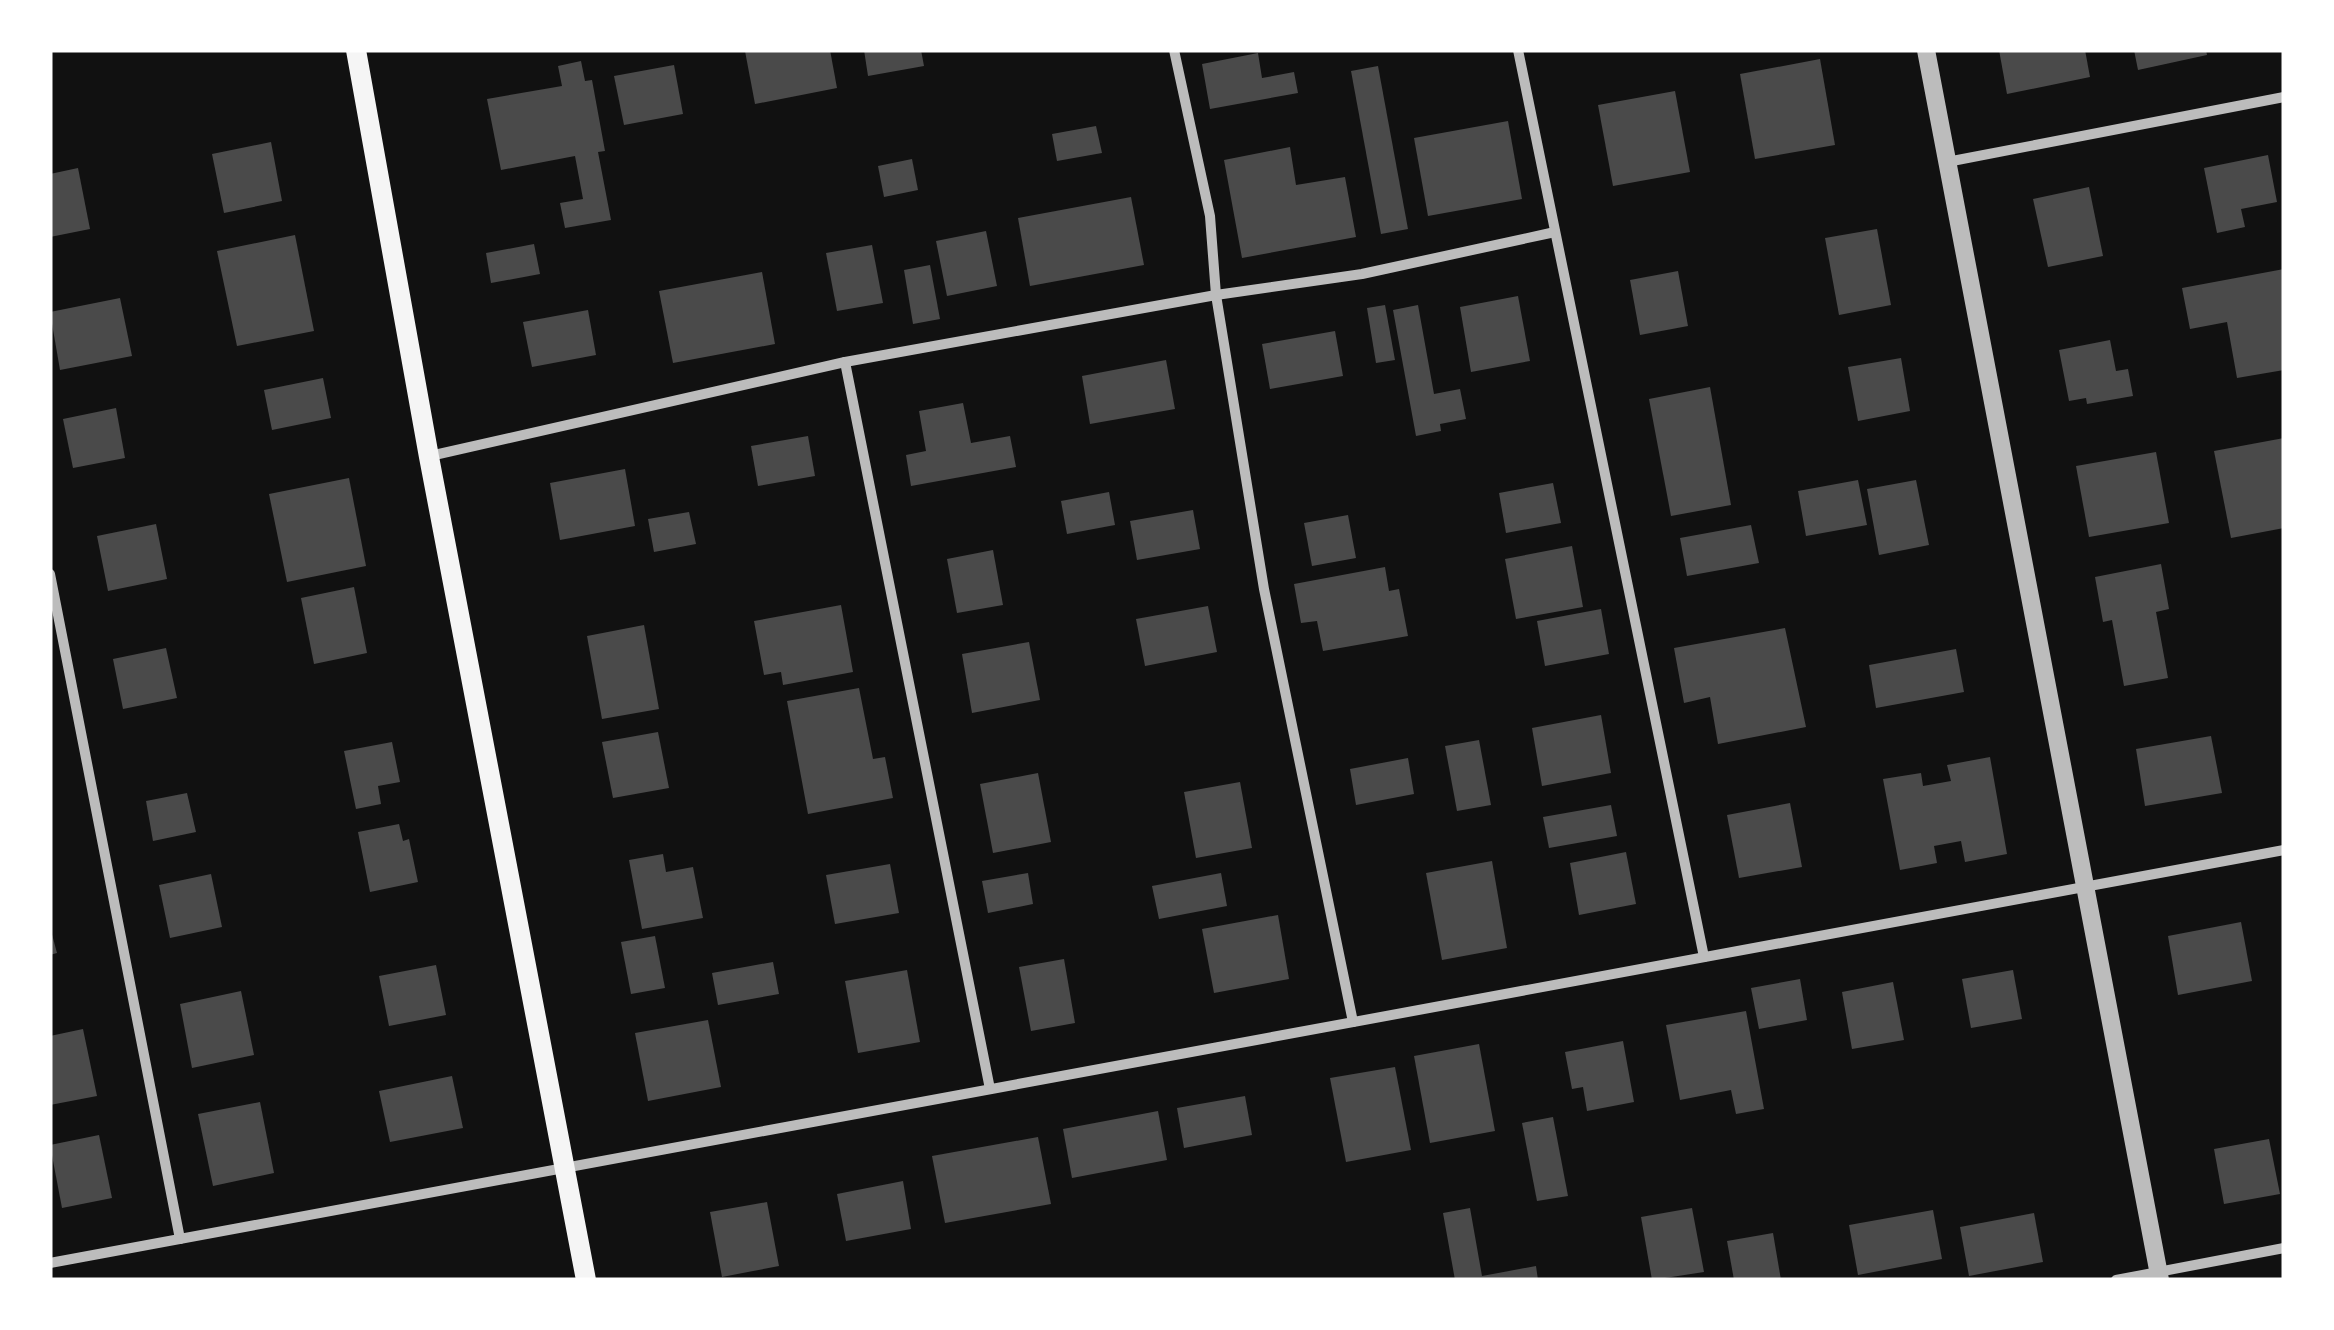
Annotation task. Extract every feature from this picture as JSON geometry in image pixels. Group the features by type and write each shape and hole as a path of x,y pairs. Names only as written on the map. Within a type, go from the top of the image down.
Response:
{"main road":[{"path":"356,50 586,1280"}],"street":[{"path":"1174,50 1210,216 1216,295 1264,589 1353,1022"},
{"path":"1518,50 1704,957"},
{"path":"1926,50 2159,1276"},
{"path":"1948,162 2284,97"},
{"path":"429,456 845,362 1216,295 1362,274 1556,232"},
{"path":"845,362 990,1089"},
{"path":"50,574 180,1239"},
{"path":"50,1263 2284,850"},
{"path":"2116,1280 2159,1276 2284,1248"}],"building":[{"path":"830,50 837,88 755,104 745,51"},
{"path":"864,50 921,50 924,66 868,76"},
{"path":"1999,50 2085,50 2090,77 2007,94"},
{"path":"2134,50 2206,50 2207,55 2138,70"},
{"path":"1258,53 1262,78 1294,72 1298,93 1210,109 1202,64"},
{"path":"1820,59 1835,145 1755,159 1740,74"},
{"path":"581,61 585,81 592,80 605,151 598,152 611,220 565,228 560,203 583,199 575,156 501,170 487,99 562,86 558,66"},
{"path":"674,65 683,114 624,125 614,76"},
{"path":"1378,66 1408,229 1381,234 1351,71"},
{"path":"1675,91 1690,172 1613,186 1598,105"},
{"path":"1508,121 1522,199 1428,216 1414,138"},
{"path":"1096,126 1102,153 1057,161 1052,134"},
{"path":"271,142 282,201 224,213 212,154"},
{"path":"1290,147 1296,185 1345,177 1356,237 1242,258 1224,160"},
{"path":"2268,155 2277,202 2241,209 2245,227 2217,233 2204,168"},
{"path":"912,159 918,190 884,197 878,166"},
{"path":"78,168 90,229 50,237 50,174"},
{"path":"2089,187 2103,256 2048,267 2033,199"},
{"path":"1131,197 1144,265 1030,286 1018,218"},
{"path":"1877,229 1891,305 1839,315 1825,238"},
{"path":"986,231 997,286 947,296 936,241"},
{"path":"295,235 314,331 237,346 217,251"},
{"path":"534,244 540,274 491,283 486,253"},
{"path":"872,245 883,303 837,311 826,253"},
{"path":"930,265 940,319 913,324 904,270"},
{"path":"2284,269 2284,370 2237,378 2227,322 2190,329 2182,288"},
{"path":"1678,271 1688,326 1640,335 1630,280"},
{"path":"762,272 775,344 673,363 659,291"},
{"path":"1518,296 1530,361 1471,372 1460,307"},
{"path":"120,298 132,356 60,370 50,312"},
{"path":"1385,305 1395,360 1376,363 1367,308"},
{"path":"1418,305 1434,394 1460,389 1466,419 1440,424 1441,431 1416,436 1393,310"},
{"path":"588,310 596,355 532,367 523,322"},
{"path":"1335,331 1343,376 1270,389 1262,344"},
{"path":"2110,340 2116,371 2128,369 2133,396 2087,404 2086,398 2069,401 2059,350"},
{"path":"1901,358 1910,411 1858,421 1848,367"},
{"path":"1166,360 1175,409 1090,424 1082,376"},
{"path":"323,378 331,418 272,430 264,390"},
{"path":"1710,387 1731,505 1671,516 1649,399"},
{"path":"963,403 971,443 1010,436 1016,467 911,486 906,455 926,451 919,411"},
{"path":"116,408 125,458 73,468 63,419"},
{"path":"808,436 815,476 758,486 751,446"},
{"path":"2284,438 2284,528 2231,538 2214,451"},
{"path":"2156,452 2169,523 2089,537 2076,466"},
{"path":"625,469 635,526 560,540 550,483"},
{"path":"349,478 366,566 287,582 269,494"},
{"path":"1858,480 1867,525 1806,536 1798,491"},
{"path":"1916,480 1929,545 1879,555 1867,489"},
{"path":"1553,483 1561,523 1506,533 1499,493"},
{"path":"1109,492 1115,525 1067,534 1061,501"},
{"path":"1193,510 1200,549 1137,560 1130,521"},
{"path":"689,512 696,544 654,552 648,519"},
{"path":"1348,515 1356,558 1312,566 1304,523"},
{"path":"156,524 167,579 108,591 97,536"},
{"path":"1751,525 1759,563 1687,576 1680,538"},
{"path":"1572,546 1583,607 1516,619 1505,559"},
{"path":"993,550 1003,605 957,613 947,559"},
{"path":"2161,564 2169,609 2156,612 2168,678 2124,686 2112,620 2103,622 2095,577"},
{"path":"1385,567 1389,591 1399,589 1408,636 1323,651 1317,621 1301,623 1294,584"},
{"path":"354,587 367,653 314,664 301,598"},
{"path":"841,605 853,672 783,685 781,672 764,675 754,621"},
{"path":"1208,606 1217,652 1145,666 1136,619"},
{"path":"1601,609 1609,654 1545,666 1537,621"},
{"path":"644,625 659,709 602,719 587,636"},
{"path":"1785,628 1806,727 1718,744 1710,697 1684,703 1674,648"},
{"path":"1029,642 1040,700 972,713 962,654"},
{"path":"166,648 177,698 123,709 113,659"},
{"path":"1956,649 1964,692 1876,708 1869,665"},
{"path":"859,688 873,759 885,757 893,798 808,814 787,701"},
{"path":"1601,715 1611,773 1542,786 1532,728"},
{"path":"658,732 669,788 613,798 602,742"},
{"path":"2211,736 2222,793 2145,806 2136,749"},
{"path":"1479,740 1491,805 1457,811 1445,746"},
{"path":"392,742 400,782 378,786 381,804 356,809 344,751"},
{"path":"1990,757 2007,854 1965,862 1961,841 1934,846 1937,863 1900,870 1883,779 1921,773 1923,786 1951,781 1947,765"},
{"path":"1408,758 1414,794 1356,805 1350,769"},
{"path":"1038,773 1051,842 993,853 980,784"},
{"path":"1240,782 1252,848 1196,858 1184,792"},
{"path":"187,793 196,832 153,841 146,801"},
{"path":"1790,803 1802,867 1739,878 1727,815"},
{"path":"1611,805 1617,836 1549,848 1543,817"},
{"path":"399,824 403,841 409,839 418,882 370,892 358,832"},
{"path":"1626,852 1636,904 1579,915 1570,863"},
{"path":"663,854 666,872 693,867 703,918 642,929 629,860"},
{"path":"1492,861 1507,948 1442,960 1426,873"},
{"path":"890,864 899,913 835,924 826,875"},
{"path":"1028,873 1033,904 988,913 982,881"},
{"path":"1221,873 1227,906 1159,919 1152,886"},
{"path":"211,874 222,927 170,938 159,885"},
{"path":"1278,915 1289,979 1214,993 1202,929"},
{"path":"2241,922 2252,981 2178,995 2168,936"},
{"path":"50,927 57,953 50,955"},
{"path":"655,936 665,988 631,994 621,942"},
{"path":"1064,959 1075,1023 1031,1031 1019,967"},
{"path":"773,962 779,994 718,1005 712,973"},
{"path":"436,965 446,1015 389,1026 379,976"},
{"path":"907,970 920,1042 858,1053 845,981"},
{"path":"2013,970 2022,1019 1971,1028 1962,979"},
{"path":"1800,979 1807,1020 1759,1029 1751,988"},
{"path":"1893,982 1904,1040 1852,1049 1842,992"},
{"path":"241,991 254,1055 192,1068 180,1004"},
{"path":"1746,1011 1764,1109 1736,1114 1731,1090 1680,1100 1666,1025"},
{"path":"708,1020 721,1087 648,1101 635,1033"},
{"path":"83,1029 97,1096 50,1105 50,1036"},
{"path":"1623,1041 1634,1102 1587,1111 1583,1087 1572,1089 1565,1052"},
{"path":"1479,1044 1495,1131 1430,1143 1414,1056"},
{"path":"1395,1067 1411,1150 1346,1162 1330,1078"},
{"path":"452,1076 463,1128 390,1142 379,1091"},
{"path":"1245,1096 1252,1135 1184,1148 1177,1108"},
{"path":"260,1102 274,1173 213,1186 198,1114"},
{"path":"1158,1111 1167,1160 1072,1178 1063,1129"},
{"path":"1553,1117 1568,1196 1537,1201 1522,1123"},
{"path":"99,1135 112,1198 62,1208 50,1145"},
{"path":"1038,1137 1051,1204 945,1223 932,1156"},
{"path":"2269,1139 2280,1194 2224,1204 2214,1149"},
{"path":"903,1181 911,1229 846,1241 837,1194"},
{"path":"767,1202 779,1266 722,1277 710,1212"},
{"path":"1470,1208 1482,1276 1536,1266 1538,1280 1455,1280 1443,1213"},
{"path":"1692,1208 1704,1272 1652,1280 1641,1217"},
{"path":"1933,1210 1942,1259 1858,1275 1849,1225"},
{"path":"2034,1213 2043,1262 1969,1276 1960,1227"},
{"path":"1773,1233 1781,1280 1734,1280 1727,1241"}]}
